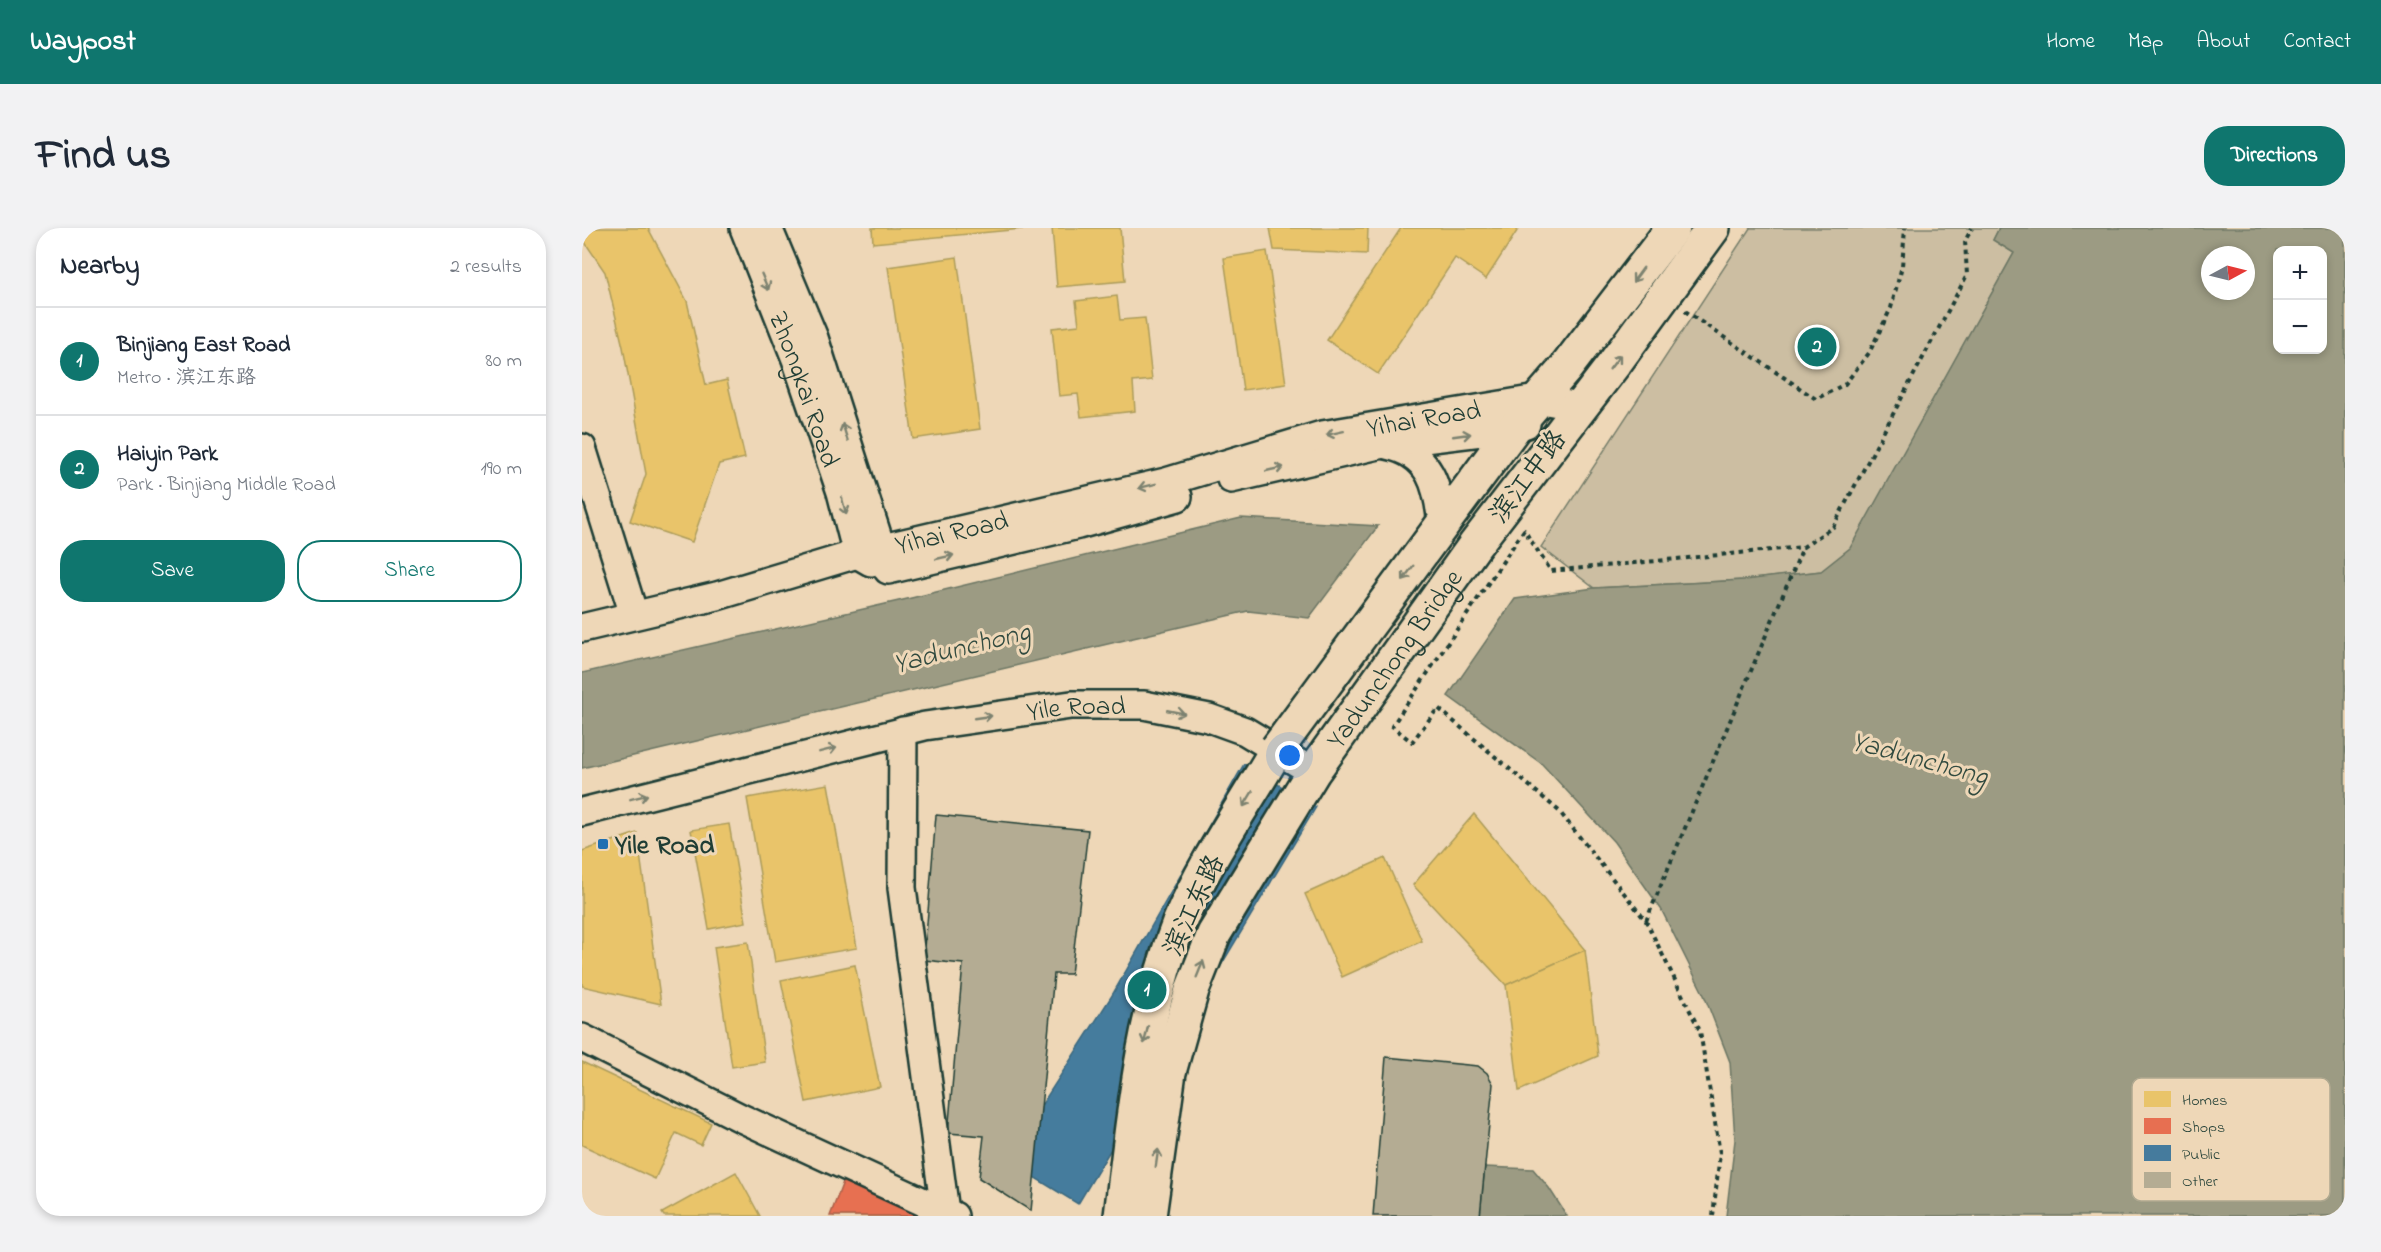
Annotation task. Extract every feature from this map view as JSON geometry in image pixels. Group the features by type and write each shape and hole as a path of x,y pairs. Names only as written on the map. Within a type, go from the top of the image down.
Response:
{"main road":[{"name":"滨江中路","path":"1442,525 1514,428 1565,369 1673,228"},
{"name":"滨江中路","path":"1475,545 1614,364 1713,228"},
{"name":"Yadunchong Bridge","path":"1277,749 1442,525"},
{"name":"Yadunchong Bridge","path":"1313,772 1475,545"},
{"name":"滨江东路","path":"1121,1216 1139,1066 1158,984 1180,922 1198,886 1277,749"},
{"name":"滨江东路","path":"1149,1216 1169,1072 1192,990 1214,934 1313,772"}],"street":[{"name":"Zhongkai Road","path":"744,228 796,359 841,492 875,558"},
{"name":"Zhongkai Road","path":"768,228 814,338 875,558"},
{"name":"Yihai Road","path":"582,628 875,558 1166,482 1322,435 1537,399 1579,407"},
{"name":"Yihai Road","path":"875,558 1078,525 1233,478 1383,444 1514,428 1579,407"},
{"path":"1383,444 1398,447 1416,457 1431,474 1439,496 1442,525"},
{"path":"582,448 634,615"},
{"name":"Yile Road","path":"582,812 925,726 1071,705 1144,705 1209,718 1245,731 1313,772"},
{"path":"903,731 902,888 950,1214"},
{"path":"582,1038 741,1118 950,1214"}],"path":[{"path":"1680,307 1816,399 1845,384 1869,353 1891,308 1902,266 1905,228"},
{"path":"1713,1216 1720,1153 1700,1031 1646,921 1559,811 1438,708 1412,742 1392,726 1524,530 1551,571 1803,547 1833,527 1966,275 1965,241 1971,228"},
{"path":"1646,921 1803,547"}],"shaded area":[{"path":"1750,228 1999,228 1993,240 2014,253 1851,548 1822,571 1744,580 1594,588 1541,547"}],"water":[{"name":"Yadunchong","path":"1999,228 2345,228 2345,1216 1726,1216 1735,1140 1730,1062 1704,995 1661,909 1614,842 1542,764 1448,696 1515,599 1594,588 1744,580 1821,571 1850,548 2014,253 1993,240"},
{"name":"Yadunchong","path":"1241,518 1378,526 1309,618 1248,611 582,768 582,673 903,600"},
{"path":"1485,1167 1533,1169 1549,1188 1567,1216 1480,1216"}],"building: Homes":[{"path":"582,228 648,228 687,301 706,385 727,380 745,458 719,464 692,542 630,521 646,474 623,347 605,272 582,238"},
{"path":"872,228 1033,228 873,243"},
{"path":"1052,228 1120,228 1125,281 1057,287"},
{"path":"1270,228 1368,228 1367,254 1274,250"},
{"path":"1401,228 1519,228 1486,279 1455,258 1378,374 1327,340"},
{"path":"1267,251 1286,384 1243,390 1224,258"},
{"path":"957,257 980,429 913,439 888,267"},
{"path":"1117,296 1120,320 1145,318 1152,380 1133,382 1135,411 1081,417 1078,394 1059,396 1052,328 1079,325 1076,301"},
{"path":"828,784 857,948 775,962 747,798"},
{"path":"1474,814 1585,950 1506,985 1413,885"},
{"path":"729,824 746,922 709,929 691,830"},
{"path":"637,833 661,1004 582,986 582,851"},
{"path":"1385,858 1422,941 1342,977 1305,894"},
{"path":"748,942 765,1062 732,1067 714,947"},
{"path":"1585,950 1598,1056 1519,1091 1506,985"},
{"path":"855,965 880,1087 806,1102 781,980"},
{"path":"582,1062 711,1123 701,1145 676,1133 655,1179 582,1145"},
{"path":"736,1172 760,1216 664,1216 662,1213"},
{"path":"846,1187 916,1216 834,1216"}],"building: Shops":[{"path":"843,1182 926,1216 830,1216"}],"building: Public":[{"path":"1244,764 1316,807 1078,1204 1006,1160 1111,997"}],"building: Other":[{"path":"936,815 1088,830 1071,974 1054,974 1031,1211 979,1178 984,1136 948,1133 963,964 924,960"},
{"path":"1386,1057 1478,1066 1487,1073 1493,1084 1480,1216 1373,1216"}],"place":[{"name":"Haiyin Park","path":"1817,347"},
{"name":"Yile Road","path":"603,844"},
{"name":"Binjiang East Road","path":"1147,990"}]}
